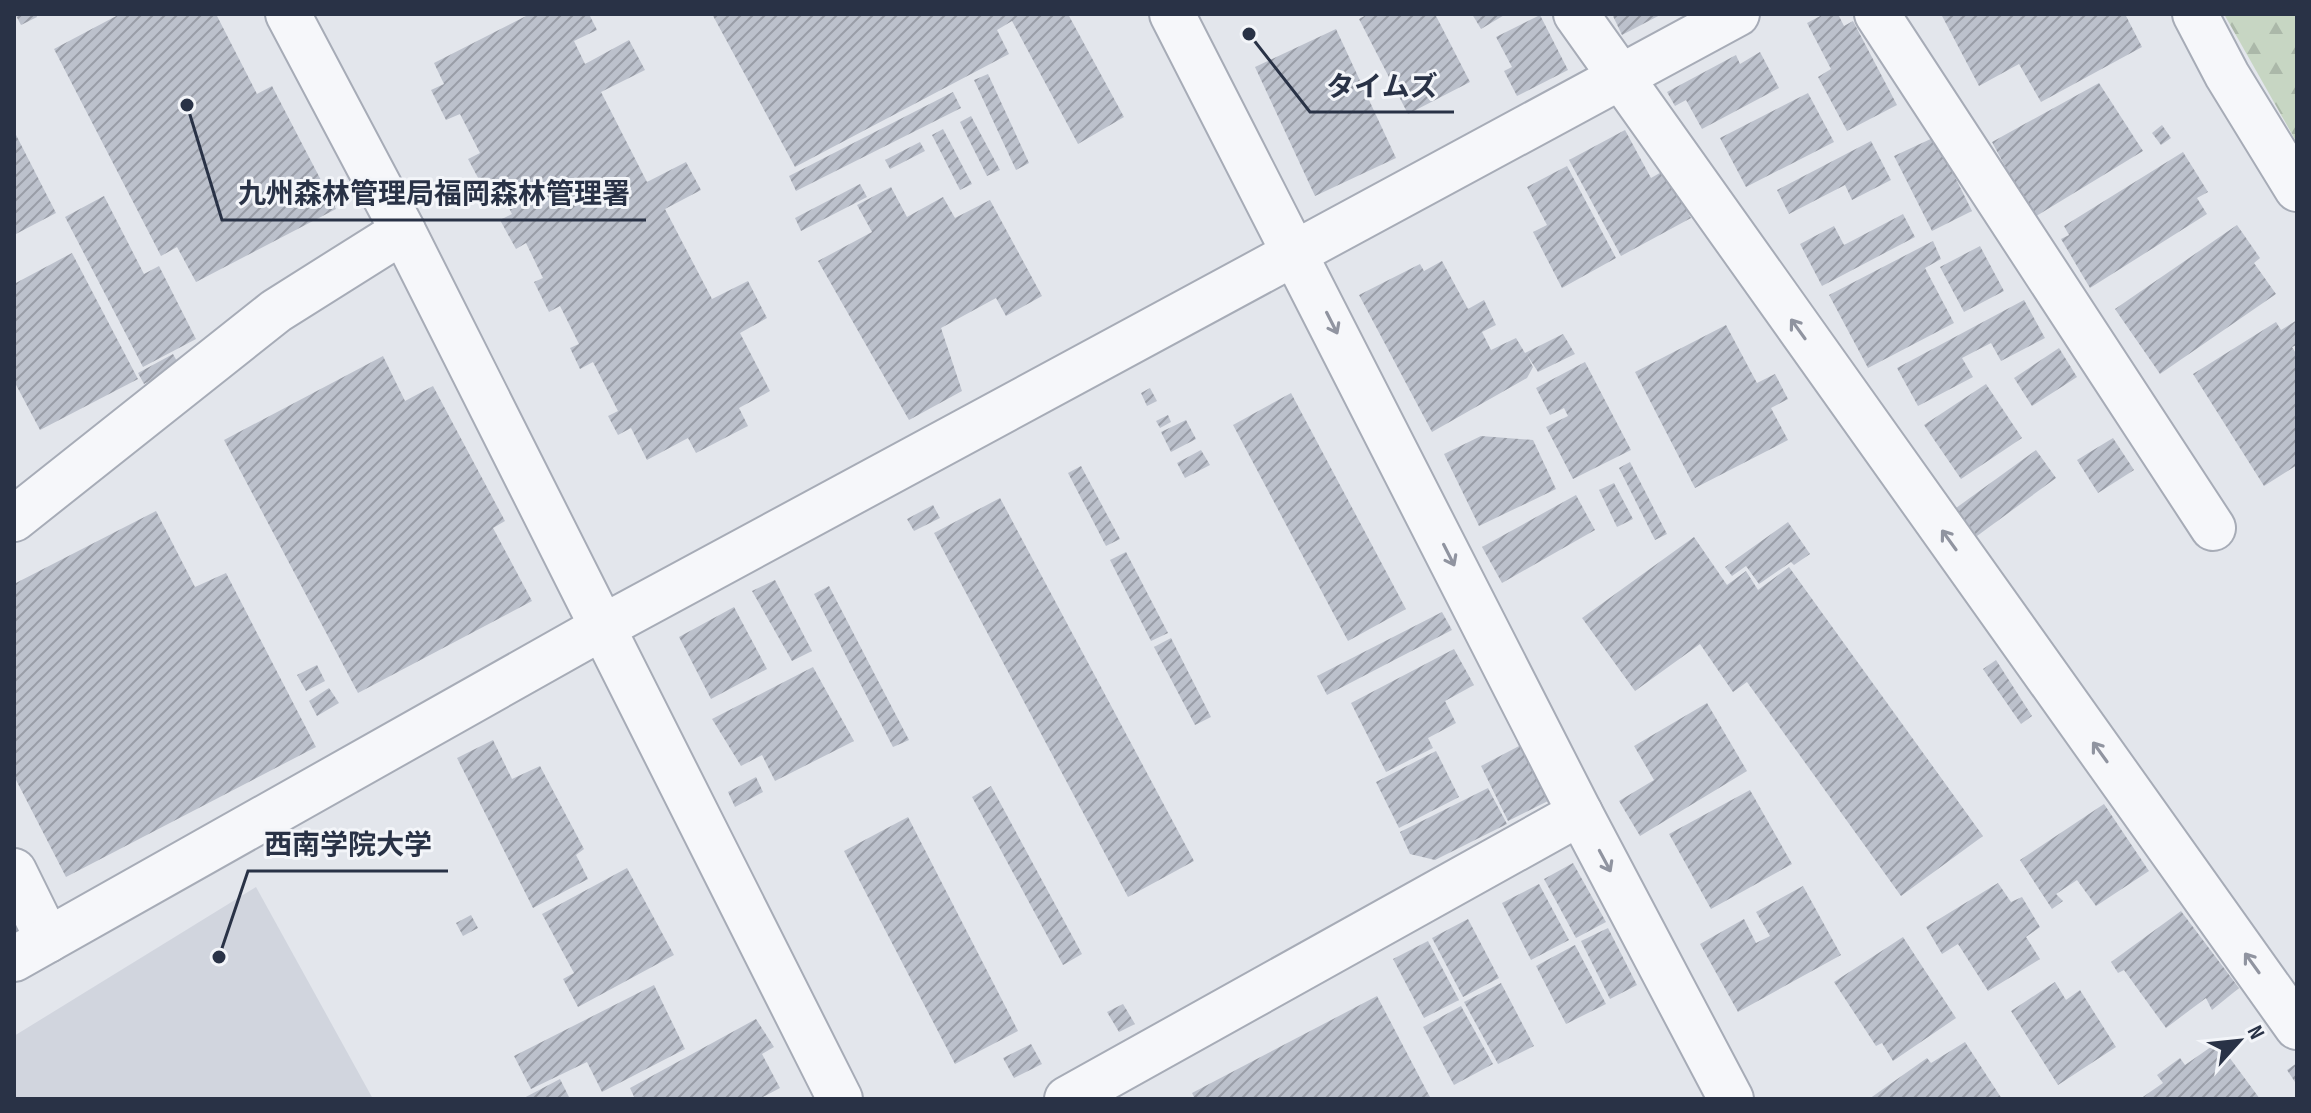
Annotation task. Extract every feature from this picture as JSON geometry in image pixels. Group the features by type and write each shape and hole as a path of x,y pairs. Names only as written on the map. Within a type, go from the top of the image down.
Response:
{"street":[{"path":"288,14 403,231 840,1099"},
{"path":"1172,14 1297,253 1580,813 1731,1099"},
{"path":"1576,14 2297,1027"},
{"path":"14,871 31,949 603,627 1737,14"},
{"path":"1877,14 2213,528"},
{"path":"2195,14 2284,172 2297,189"},
{"path":"14,519 276,311 403,231"},
{"path":"1067,1099 1580,813"}],"shaded area":[{"path":"256,887 373,1099 14,1099 14,1036"}],"green space":[{"path":"2224,14 2297,16 2297,143"}],"building":[{"path":"15,14 36,14 37,17 21,25"},
{"path":"120,14 216,14 257,94 272,86 336,209 196,282 177,247 161,256 54,49"},
{"path":"530,14 589,14 597,30 574,41 585,64 629,40 645,70 601,92 647,182 686,162 701,190 665,209 712,299 748,281 767,318 740,333 770,391 739,408 748,426 696,453 688,438 647,460 631,428 618,435 608,416 618,411 593,362 580,369 570,348 579,344 560,306 549,312 534,282 543,278 526,243 516,249 500,220 512,214 496,182 484,189 468,159 480,153 460,114 446,120 431,90 444,84 434,63"},
{"path":"712,14 1068,14 1124,117 1078,144 1012,21 997,30 1009,54 795,167"},
{"path":"1368,14 1435,14 1470,82 1408,114 1359,19"},
{"path":"1472,14 1506,14 1481,29"},
{"path":"1612,14 1662,14 1622,35"},
{"path":"1824,14 1838,14 1844,26 1853,21 1897,105 1847,131 1818,77 1831,69 1807,23"},
{"path":"1941,14 2125,14 2142,47 2041,102 2019,64 1979,86"},
{"path":"1540,15 1568,70 1517,96 1504,71 1512,67 1496,37"},
{"path":"1336,29 1396,158 1315,196 1255,67"},
{"path":"1760,52 1779,88 1702,129 1686,100 1675,106 1667,92 1736,55 1740,64"},
{"path":"988,74 1029,163 1016,170 974,80"},
{"path":"2099,83 2143,151 2033,218 1992,142"},
{"path":"953,92 961,108 796,191 789,176"},
{"path":"1808,93 1834,142 1746,187 1720,138"},
{"path":"971,116 1000,170 987,176 960,122"},
{"path":"2162,125 2171,138 2161,145 2152,133"},
{"path":"943,129 972,184 960,190 932,135"},
{"path":"1625,130 1651,178 1665,170 1691,218 1621,256 1569,160"},
{"path":"14,131 56,213 14,235"},
{"path":"1935,137 1972,211 1932,231 1894,156"},
{"path":"1871,141 1891,180 1852,200 1845,185 1789,214 1777,190"},
{"path":"920,142 925,151 890,169 885,160"},
{"path":"2183,152 2208,192 2197,198 2207,214 2090,288 2061,239 2069,235 2064,226"},
{"path":"1567,166 1616,258 1562,288 1533,232 1547,225 1527,187"},
{"path":"860,184 867,197 801,231 795,218"},
{"path":"891,187 907,217 943,197 955,218 990,200 1042,296 1006,316 996,298 941,328 962,391 909,420 818,261 872,232 857,205"},
{"path":"104,196 144,274 159,266 196,339 143,367 65,217"},
{"path":"1903,214 1915,237 1822,286 1800,244 1834,226 1844,245"},
{"path":"2237,225 2260,258 2254,263 2276,294 2160,374 2115,309"},
{"path":"1933,241 1941,259 1925,268 1954,323 1868,368 1829,295"},
{"path":"1980,246 2004,291 1964,312 1940,267"},
{"path":"72,253 138,379 40,430 14,381 14,284"},
{"path":"1442,261 1468,309 1484,300 1496,325 1482,332 1491,350 1516,338 1525,353 1563,334 1575,354 1538,372 1527,355 1533,367 1527,378 1432,432 1359,295 1420,264 1424,271"},
{"path":"2024,300 2045,338 2001,361 1991,343 1962,358 1973,377 1918,406 1897,368"},
{"path":"2297,320 2297,345 2292,347 2297,355 2297,465 2264,486 2193,374 2276,322 2281,330"},
{"path":"1726,325 1757,383 1775,374 1788,399 1771,408 1788,440 1695,488 1635,372"},
{"path":"2059,348 2077,377 2032,406 2014,378"},
{"path":"173,354 179,365 144,384 138,373"},
{"path":"383,356 405,401 433,386 505,521 493,528 532,601 358,693 224,440"},
{"path":"1585,362 1631,450 1573,479 1546,427 1568,416 1564,408 1550,415 1536,388"},
{"path":"1986,384 2022,438 1961,479 1924,425"},
{"path":"1150,388 1157,401 1147,406 1141,393"},
{"path":"1291,393 1406,609 1348,641 1233,425"},
{"path":"1168,415 1171,422 1160,428 1156,421"},
{"path":"1186,420 1196,439 1171,452 1161,432"},
{"path":"1481,436 1533,440 1556,489 1479,526 1444,454"},
{"path":"2113,438 2134,470 2098,493 2077,460"},
{"path":"1201,450 1210,465 1185,478 1177,463"},
{"path":"2036,450 2056,478 1977,536 1956,508"},
{"path":"1630,462 1667,534 1655,540 1619,468"},
{"path":"1081,466 1120,539 1106,546 1068,473"},
{"path":"1614,483 1633,519 1617,527 1599,490"},
{"path":"1576,495 1595,530 1502,583 1482,547"},
{"path":"1000,498 1194,861 1128,897 934,533"},
{"path":"933,505 940,518 914,531 907,519"},
{"path":"156,511 195,587 226,573 316,747 66,877 14,776 14,584"},
{"path":"1788,522 1810,554 1794,565 1791,562 1759,584 1746,566 1732,576 1725,567"},
{"path":"1694,537 1727,585 1746,571 1758,590 1789,567 1983,836 1901,896 1747,682 1733,692 1700,644 1635,691 1582,618"},
{"path":"1126,552 1168,633 1151,641 1110,560"},
{"path":"775,580 812,651 792,661 752,591"},
{"path":"829,586 909,740 893,747 814,594"},
{"path":"734,607 767,669 711,699 679,637"},
{"path":"1442,612 1452,630 1327,695 1317,676"},
{"path":"1171,638 1211,717 1195,725 1154,647"},
{"path":"1454,649 1474,685 1445,701 1456,723 1428,738 1433,748 1386,772 1351,703"},
{"path":"1996,660 2032,716 2021,724 1983,669"},
{"path":"317,665 325,681 306,691 297,675"},
{"path":"813,667 854,741 775,781 762,755 741,766 712,719"},
{"path":"329,688 339,703 317,716 309,701"},
{"path":"1707,703 1747,771 1640,836 1619,801 1654,780 1634,746"},
{"path":"493,740 512,779 540,766 584,849 576,855 588,879 533,908 457,758"},
{"path":"1521,745 1550,800 1508,821 1481,766"},
{"path":"1436,751 1459,797 1399,828 1376,782"},
{"path":"756,777 763,792 735,807 728,792"},
{"path":"991,786 1082,954 1063,965 972,797"},
{"path":"1488,788 1507,824 1435,860 1410,854 1400,832"},
{"path":"1750,790 1792,864 1711,909 1669,834"},
{"path":"2104,804 2149,871 2096,906 2077,880 2056,894 2063,901 2052,909 2020,860"},
{"path":"908,817 1018,1031 955,1064 844,851"},
{"path":"1573,863 1606,922 1576,938 1544,879"},
{"path":"627,868 674,955 578,1007 563,979 574,973 542,914"},
{"path":"1998,883 2011,902 2022,897 2040,927 2026,937 2040,959 1988,991 1958,944 1942,954 1926,927"},
{"path":"1539,884 1569,940 1531,960 1502,903"},
{"path":"1803,886 1841,955 1738,1012 1700,944 1744,919 1756,943 1770,936 1756,912"},
{"path":"2181,911 2239,988 2212,1010 2206,998 2166,1028 2124,970 2118,973 2111,962"},
{"path":"471,915 478,928 463,936 456,923"},
{"path":"1468,919 1499,978 1463,997 1432,938"},
{"path":"1608,928 1637,985 1610,999 1581,941"},
{"path":"1903,937 1956,1018 1893,1061 1882,1043 1876,1046 1834,982"},
{"path":"1428,941 1459,1000 1424,1018 1393,959"},
{"path":"1575,945 1606,1004 1566,1024 1536,966"},
{"path":"2055,982 2066,1000 2080,990 2116,1047 2058,1085 2011,1011"},
{"path":"1501,983 1534,1046 1498,1064 1464,1002"},
{"path":"654,985 685,1049 602,1092 587,1062 531,1089 514,1056"},
{"path":"1377,996 1431,1099 1195,1099 1192,1093"},
{"path":"1123,1004 1135,1024 1119,1032 1107,1012"},
{"path":"1461,1006 1493,1064 1454,1085 1423,1027"},
{"path":"756,1019 774,1047 762,1054 780,1088 759,1099 635,1099 630,1088"},
{"path":"1965,1042 2002,1099 1869,1099 1927,1058 1931,1063"},
{"path":"2218,1042 2260,1099 2140,1099 2163,1083 2157,1075 2180,1058 2185,1065"},
{"path":"1031,1044 1042,1064 1014,1078 1003,1058"},
{"path":"2297,1063 2297,1085 2287,1070"},
{"path":"560,1079 570,1099 522,1099"}],"place":[{"name":"タイムズ","path":"1249,34"},
{"name":"九州森林管理局福岡森林管理署","path":"187,105"},
{"name":"西南学院大学","path":"219,957"}]}
